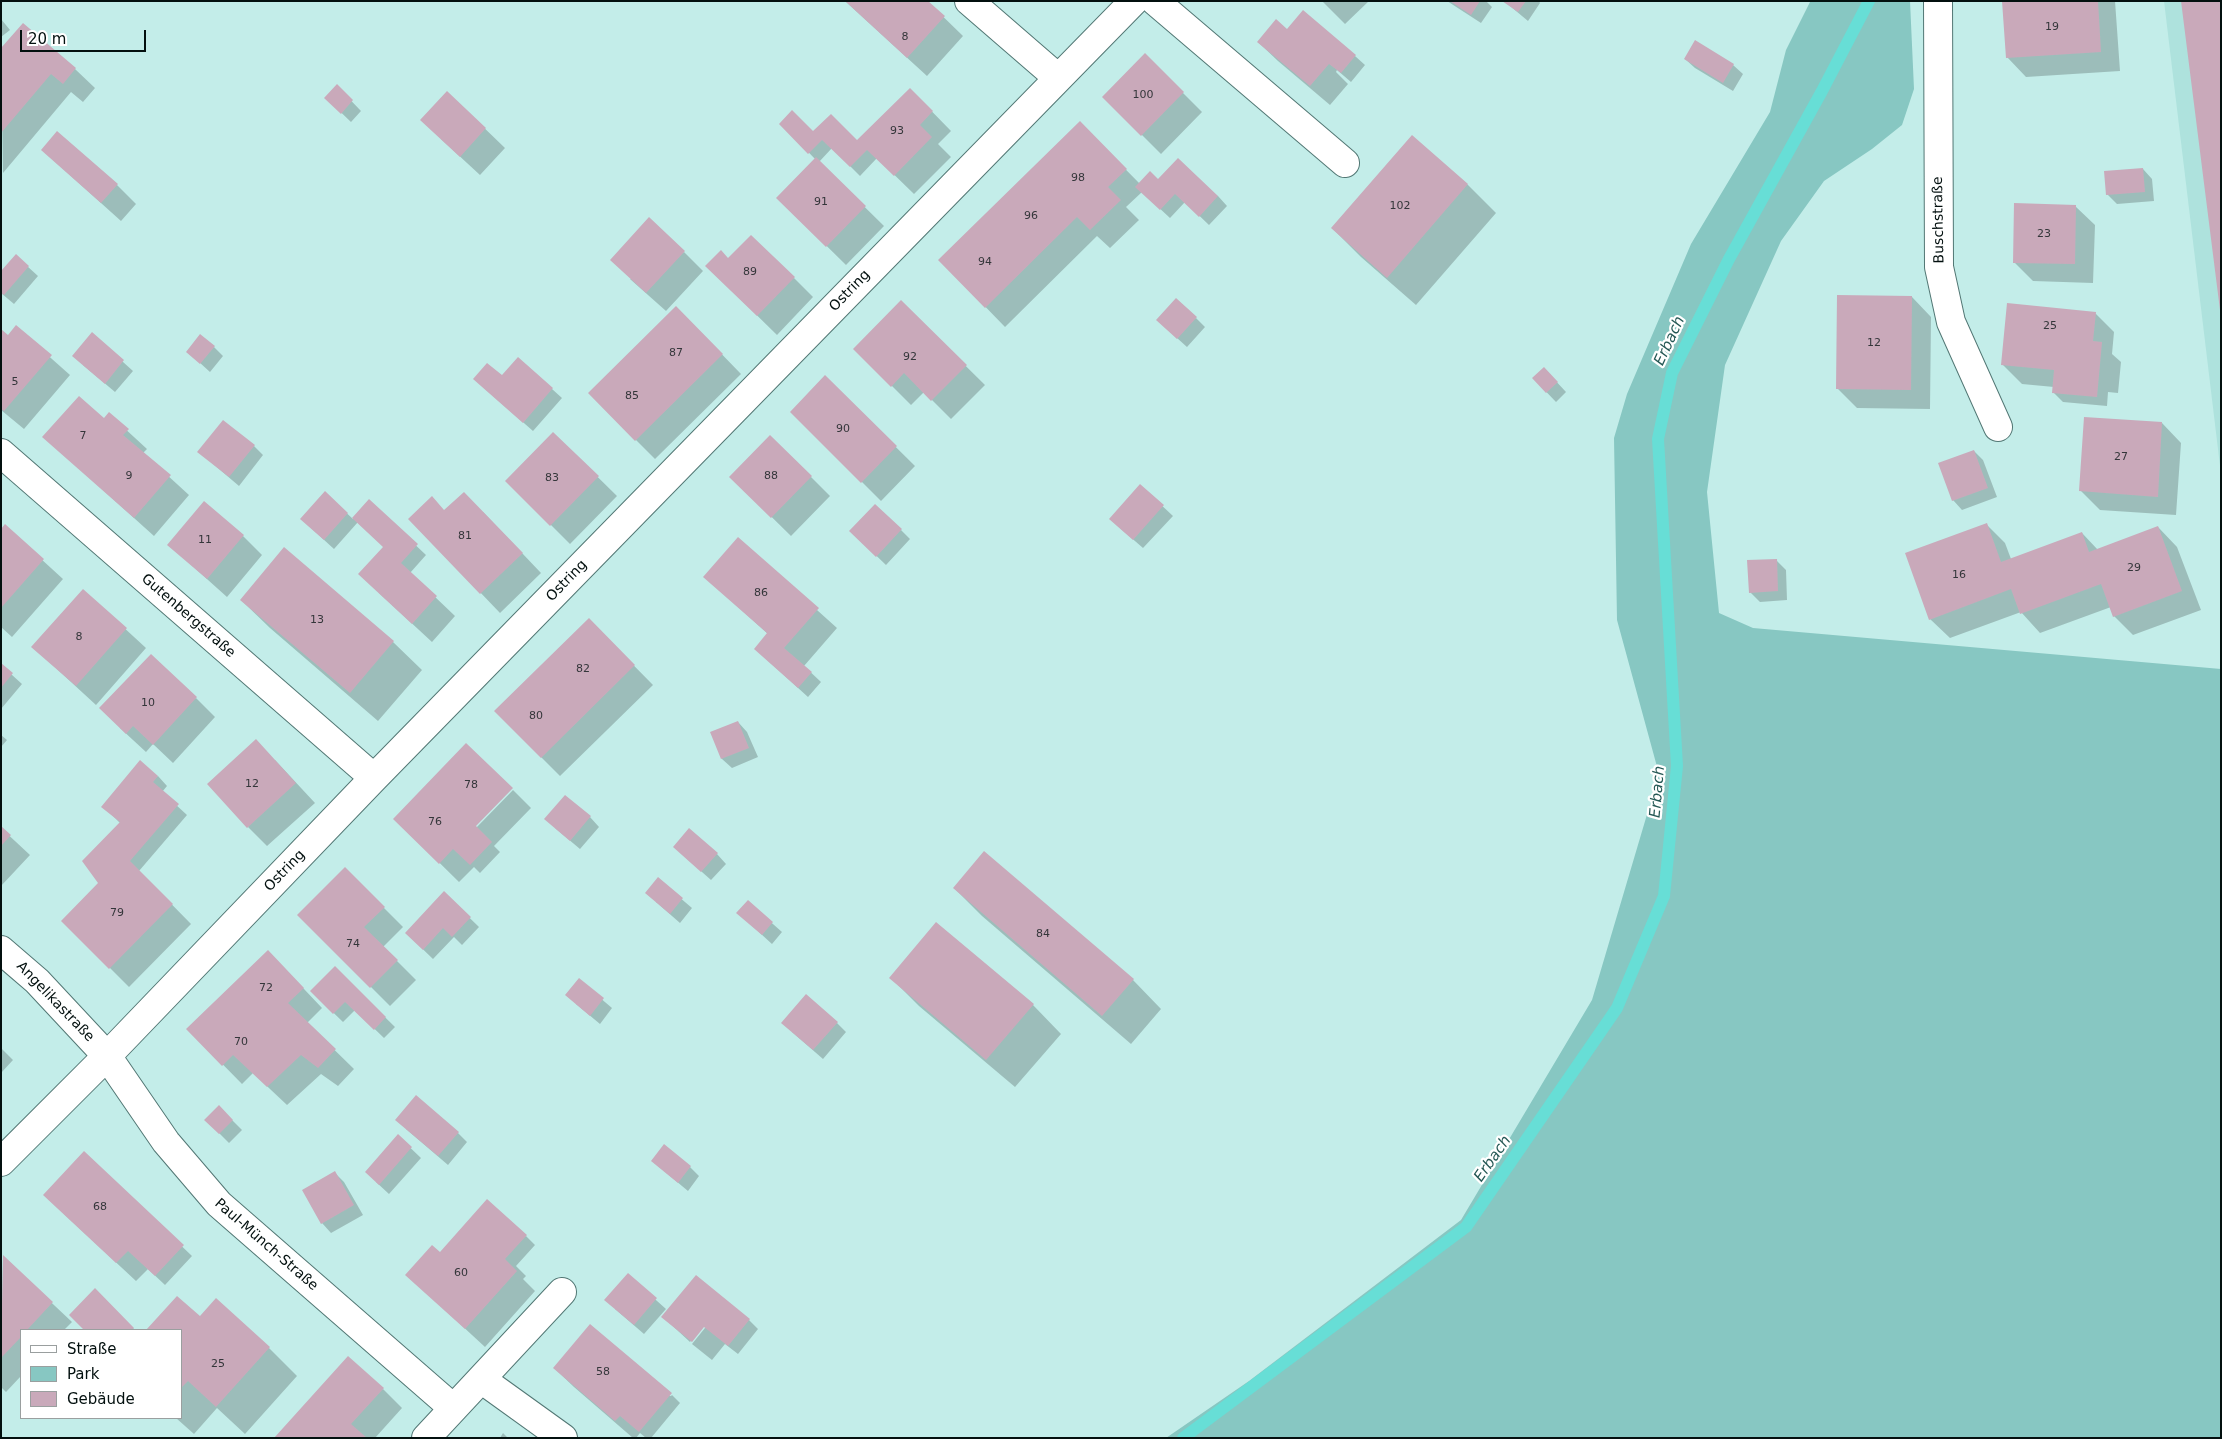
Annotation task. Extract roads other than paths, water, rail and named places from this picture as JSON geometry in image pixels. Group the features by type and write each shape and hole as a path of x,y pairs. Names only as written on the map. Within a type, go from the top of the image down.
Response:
{"street":[{"path":"969,1 1058,78"},
{"name":"Ostring","path":"1,1162 107,1056 374,778 1134,1"},
{"path":"1155,1 1345,163"},
{"name":"Buschstraße","path":"1938,1 1939,267 1951,322 1998,427"},
{"name":"Gutenbergstraße","path":"1,453 374,778"},
{"name":"Angelikastraße","path":"1,950 37,981 107,1056"},
{"name":"Paul-Münch-Straße","path":"107,1056 166,1142 219,1204 453,1408"},
{"path":"426,1438 562,1292"},
{"path":"481,1379 563,1438"}],"waterway":[{"name":"Erbach","path":"1183,1438 1466,1227 1617,1008 1664,896 1677,766 1658,439 1672,373 1729,259 1822,91 1869,1"}]}
